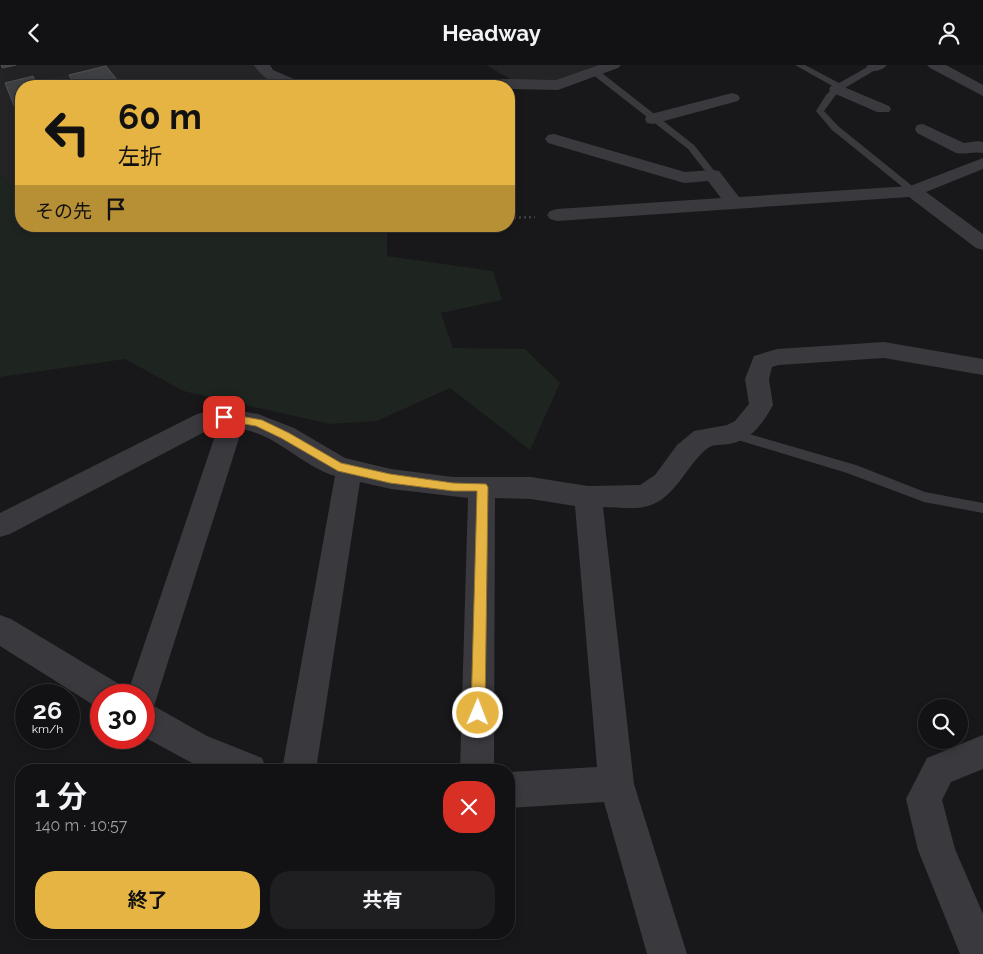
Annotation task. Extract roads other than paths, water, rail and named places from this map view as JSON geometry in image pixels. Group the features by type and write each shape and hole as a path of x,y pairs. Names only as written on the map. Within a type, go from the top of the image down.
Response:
{"street":[{"path":"262,65 267,73 283,80"},
{"path":"515,84 558,85 613,65"},
{"path":"935,65 982,90"},
{"path":"838,88 883,109"},
{"path":"653,119 732,98"},
{"path":"923,129 962,149 978,146 983,148"},
{"path":"554,139 684,178 713,175 733,203"},
{"path":"557,215 913,191 983,163"},
{"path":"913,191 983,244"},
{"path":"0,527 206,420 224,417 258,423 285,435 338,467 390,479 435,485 531,487 588,497 646,496 664,482 686,451 702,438 732,434 744,428 761,405 757,379 762,362 777,357 884,350 983,367"},
{"path":"146,684 233,419"},
{"path":"300,764 349,469"},
{"path":"477,764 482,487"},
{"path":"588,497 616,784 667,954"},
{"path":"0,629 90,685"},
{"path":"155,726 232,764"},
{"path":"980,954 937,850 924,799 939,770 983,752"},
{"path":"515,790 616,784"}],"lane":[{"path":"799,65 838,88"},
{"path":"876,66 838,88 824,100 820,111 835,128 913,191"},
{"path":"595,72 691,147 713,175"},
{"path":"732,434 851,469 924,497 983,508"}]}
